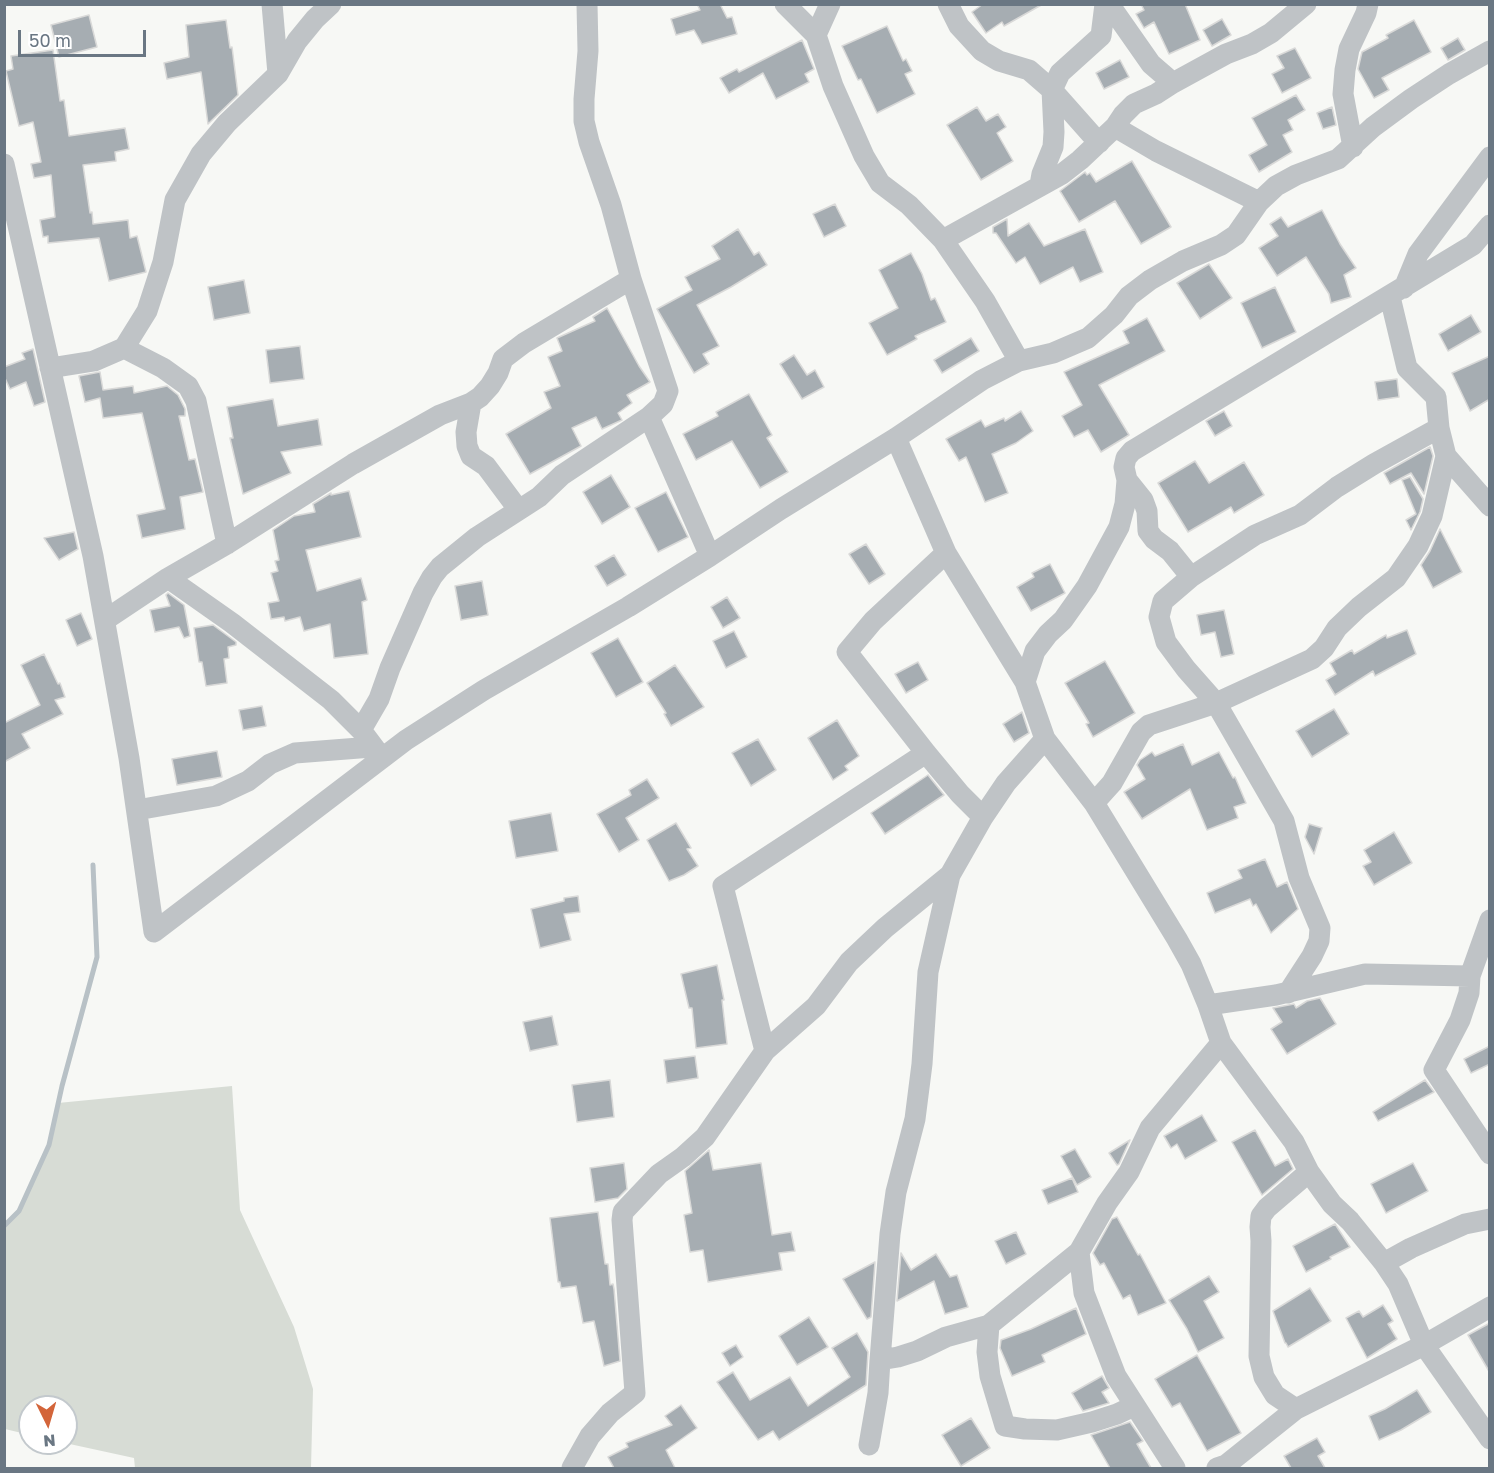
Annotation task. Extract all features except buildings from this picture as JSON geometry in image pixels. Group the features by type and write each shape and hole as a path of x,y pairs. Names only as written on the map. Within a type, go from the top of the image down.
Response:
{"street":[{"path":"272,4 278,74"},
{"path":"50,368 94,361 124,348 147,311 163,262 176,200 201,154 227,123 254,100 278,74 297,41 315,19 332,4"},
{"path":"4,164 93,556 137,810 154,932 372,745 379,699 394,658 432,577 440,567 477,537 538,497 562,475 649,417 663,404 668,392 631,279 584,121 588,51 587,4"},
{"path":"785,4 816,35 833,86 864,156 880,183 909,205 944,240 985,301 1019,361"},
{"path":"816,35 830,4"},
{"path":"948,4 959,26 982,51 999,61 1029,70 1052,90 1098,143"},
{"path":"1040,185 1053,147 1052,90 1060,73 1101,36 1107,4"},
{"path":"1107,4 1151,64 1173,83"},
{"path":"944,240 1062,174 1116,127 1123,115 1134,104 1226,54 1252,44 1271,33 1306,4"},
{"path":"1353,147 1343,94 1344,70 1349,49 1368,4"},
{"path":"137,810 216,796 248,781 270,764 295,753 406,740 484,690 628,607 710,556 896,438 982,380 1019,361 1053,353 1088,338 1114,315 1129,296 1150,280 1183,261 1221,245 1236,235 1259,202 1276,186 1296,175 1338,159 1373,127 1411,99 1490,51"},
{"path":"1116,127 1156,151 1259,202"},
{"path":"1094,802 1112,783 1141,732 1149,725 1216,703 1312,659 1324,648 1337,628 1396,578 1418,546 1432,516 1446,456 1439,428 1436,397 1407,368 1397,293 1418,254 1490,157"},
{"path":"1025,682 1035,651 1063,620 1087,586 1119,527 1125,504 1127,480 1124,467 1126,458 1132,451 1397,293 1481,249 1489,224"},
{"path":"105,620 168,578 227,544 352,464 440,415 471,403 490,386 498,373 502,359 524,343 631,279"},
{"path":"124,348 163,368 188,386 196,401 227,544"},
{"path":"471,403 466,432 467,446 471,456 486,466 518,509"},
{"path":"649,417 710,556"},
{"path":"1288,993 1319,942 1320,928 1299,878 1284,820 1216,703 1166,642 1159,617 1163,602 1191,577 1255,535 1300,514 1337,487 1439,428"},
{"path":"896,438 946,553 1025,682 1045,739 1094,802 1177,939 1209,1005 1221,1043 1294,1142 1309,1172 1332,1204 1350,1221 1384,1263 1409,1307 1424,1345 1490,1439"},
{"path":"1446,456 1490,506"},
{"path":"1127,480 1143,500 1147,511 1148,531 1154,539 1170,551 1191,577"},
{"path":"946,553 873,621 847,652 926,753 960,794 983,817"},
{"path":"168,578 232,623 331,699 372,745"},
{"path":"869,1445 878,1393 890,1234 896,1192 915,1119 928,972 950,875 983,817 1006,783 1045,739"},
{"path":"765,1051 723,886 926,753"},
{"path":"572,1468 590,1436 610,1413 635,1393 623,1212 659,1174 705,1137 765,1051 816,1006 849,962 885,928 950,875"},
{"path":"1490,920 1470,976 1469,993 1460,1020 1434,1070 1490,1154"},
{"path":"1209,1005 1288,993 1365,974 1470,976"},
{"path":"880,1360 917,1351 946,1336 989,1325 1079,1252 1107,1203 1129,1172 1150,1128 1221,1043"},
{"path":"1296,1409 1275,1395 1264,1377 1259,1356 1260,1227 1261,1216 1267,1208 1309,1172"},
{"path":"1384,1263 1411,1248 1475,1220 1490,1219"},
{"path":"1079,1252 1084,1293 1116,1376 1175,1468"},
{"path":"1217,1468 1226,1465 1296,1409 1424,1345 1490,1307"},
{"path":"989,1325 987,1352 990,1376 1005,1426 1026,1430 1057,1430 1092,1422 1134,1406"}],"shaded area":[{"path":"232,1086 240,1210 294,1327 313,1389 311,1468 135,1468 134,1458 78,1446 78,1395 18,1395 18,1432 5,1429 5,1226 19,1211 49,1145 58,1103"}],"waterway":[{"path":"4,1226 19,1211 49,1145 62,1086 97,957 93,865"}]}
